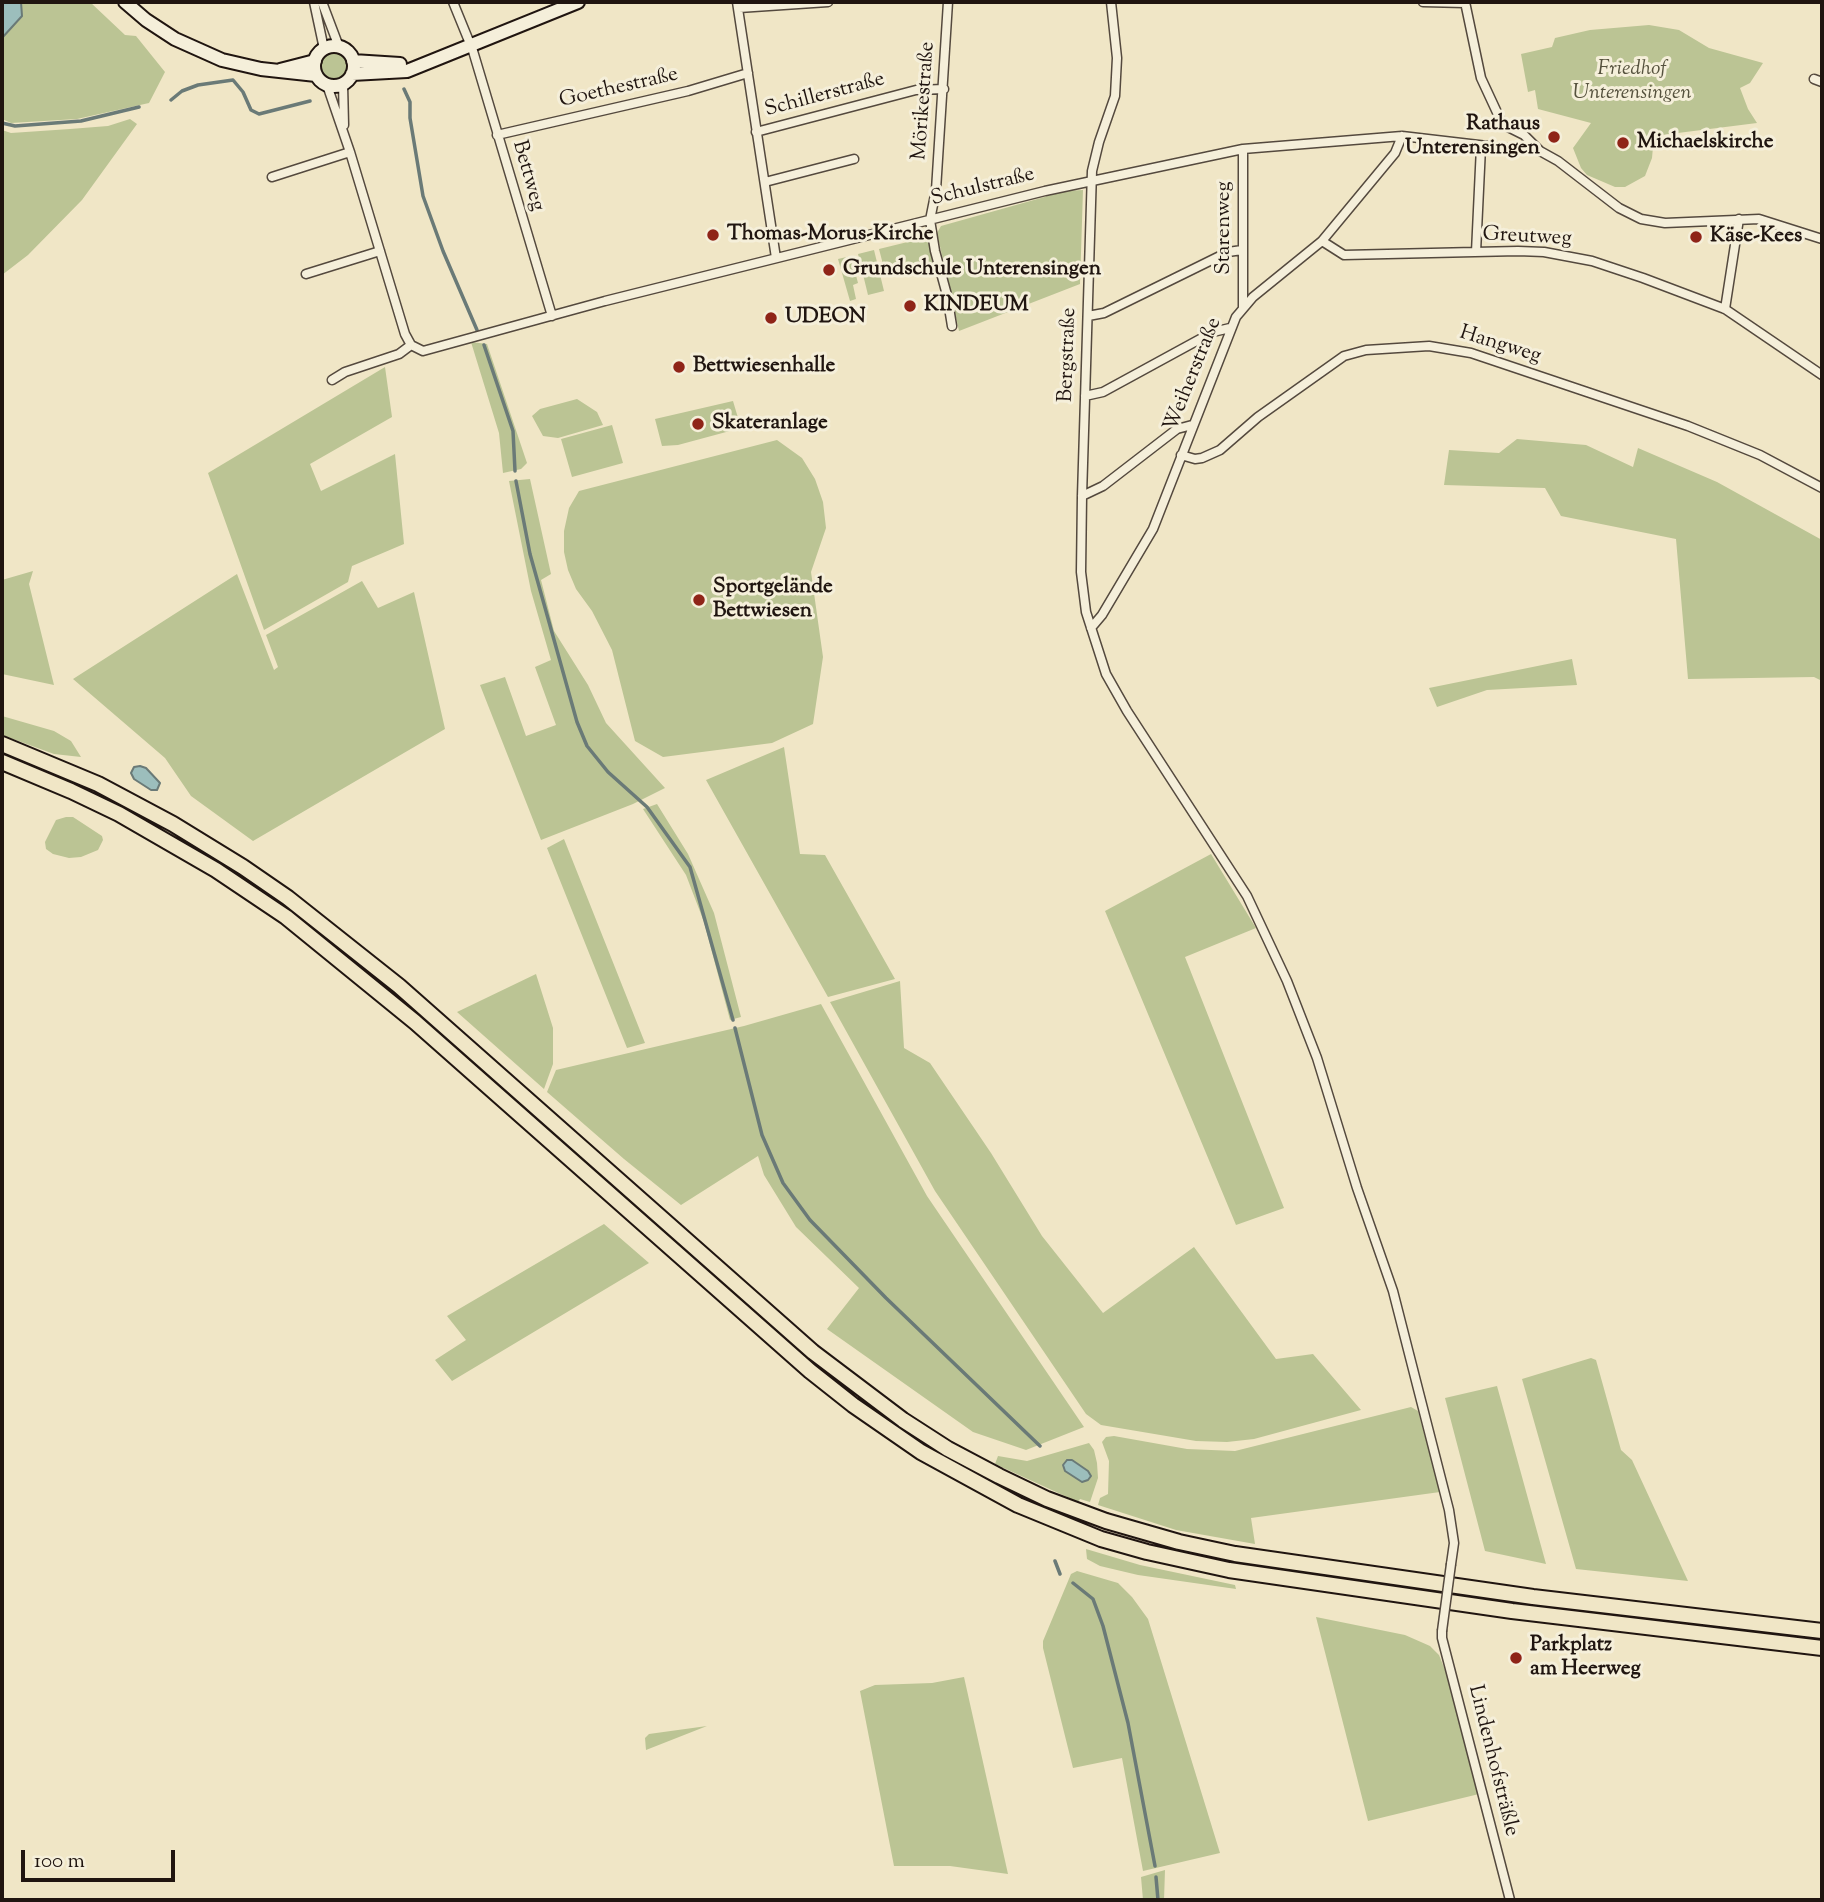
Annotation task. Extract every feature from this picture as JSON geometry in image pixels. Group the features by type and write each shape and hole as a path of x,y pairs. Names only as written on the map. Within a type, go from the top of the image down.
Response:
{"highway":[{"path":"2,744 82,777 127,800 197,838 289,898 347,943 461,1040 772,1318 858,1388 924,1434 1024,1489 1106,1521 1179,1542 1316,1567 1556,1600 1822,1631"},
{"path":"2,762 139,825 263,900 351,968 768,1336 853,1405 945,1467 993,1492 1101,1539 1199,1564 1315,1584 1566,1618 1822,1648"}],"street":[{"path":"125,2 161,30 199,51 232,64 316,75 327,85 344,131 405,334 411,345"},
{"path":"314,2 324,49"},
{"path":"322,2 339,47"},
{"name":"Bettweg","path":"453,2 471,46 552,316"},
{"path":"327,85 347,79 407,71 577,2"},
{"path":"776,258 738,5 828,2"},
{"name":"Mörikestraße","path":"948,2 944,89 934,204 930,220 934,251 947,295 952,326"},
{"name":"Bergstraße","path":"1111,2 1117,58 1116,87 1095,154 1092,180 1085,396 1082,586 1091,628 1106,674 1127,711 1247,895 1287,981 1307,1032 1393,1291 1449,1510 1454,1543 1451,1564"},
{"path":"1423,2 1465,2 1481,78 1496,112 1506,126 1524,135 1536,147 1619,208 1641,219 1665,223 1739,219 1769,221 1822,239"},
{"path":"276,71 314,61 324,49 339,47 345,50 353,61 385,64 432,61"},
{"path":"314,61 316,75"},
{"path":"344,131 347,79 353,61"},
{"name":"Goethestraße","path":"497,135 677,94 748,73"},
{"name":"Schillerstraße","path":"756,132 916,90 944,89"},
{"name":"Schulstraße","path":"332,380 345,372 399,354 411,345 423,351 776,258 1092,180 1243,149 1402,136 1481,147 1536,147"},
{"name":"Weiherstraße","path":"1091,628 1102,615 1153,529 1230,328 1243,307 1322,241 1395,153 1402,136"},
{"path":"1476,252 1481,147"},
{"name":"Starenweg","path":"1243,149 1243,307"},
{"path":"272,177 350,152"},
{"path":"765,182 855,159"},
{"path":"1725,309 1739,219"},
{"name":"Greutweg","path":"1322,241 1344,255 1544,252 1576,257 1643,278 1725,309 1822,375"},
{"path":"1088,316 1104,313 1228,252 1242,250"},
{"path":"306,274 380,251"},
{"path":"1085,396 1103,392 1213,332 1230,328"},
{"name":"Hangweg","path":"1181,455 1202,458 1220,450 1258,417 1344,356 1366,350 1439,347 1471,353 1688,426 1760,455 1822,488"},
{"path":"1082,496 1103,486 1177,429 1192,425"},
{"name":"Lindenhofsträßle","path":"1451,1564 1442,1638 1510,1900"}],"green space":[{"path":"21,2 90,2 125,35 136,36 165,72 149,103 77,119 11,123 2,119 2,38 22,16"},
{"name":"Friedhof Unterensingen","path":"1649,25 1679,30 1709,48 1763,63 1750,83 1740,88 1757,123 1654,136 1652,158 1645,176 1625,187 1615,187 1587,175 1581,168 1573,148 1591,123 1538,109 1535,90 1528,92 1521,54 1552,47 1555,38 1590,30"},
{"path":"334,52 344,56 348,66 344,76 334,80 324,76 320,66 324,56"},
{"path":"130,119 137,124 82,200 28,255 2,275 2,130 11,133 108,126"},
{"path":"1083,190 1080,284 959,331 937,233 941,226 1066,191"},
{"path":"928,237 933,264 886,276 879,249"},
{"path":"874,250 884,291 868,295 858,254"},
{"path":"851,256 858,283 853,285 856,299 850,301 838,259"},
{"path":"471,342 487,344 527,463 521,469 503,473 499,433"},
{"path":"385,367 392,417 310,464 321,491 395,454 404,544 352,566 348,582 264,630 208,473"},
{"path":"577,399 597,412 603,425 558,438 543,436 532,416 540,409"},
{"name":"Skateranlage","path":"733,401 741,428 678,445 662,446 655,419"},
{"path":"612,425 623,463 572,477 561,439"},
{"path":"1517,439 1586,445 1633,467 1638,448 1717,482 1822,540 1822,681 1814,677 1688,679 1676,539 1561,516 1545,488 1444,485 1449,450 1499,453"},
{"name":"Sportgelände Bettwiesen","path":"777,440 802,458 815,479 823,502 826,528 811,572 823,657 813,724 772,743 663,757 635,741 612,650 592,611 576,589 568,570 564,552 564,531 569,508 579,491"},
{"path":"530,479 551,574 541,580 554,631 588,685 606,723 665,788 633,804 541,840 480,685 505,677 526,736 556,725 535,667 551,660 531,591 509,481"},
{"path":"33,571 29,584 54,685 2,674 2,580"},
{"path":"237,574 274,670 278,667 266,635 362,581 378,608 414,592 445,729 253,841 191,796 165,758 73,679"},
{"path":"1572,659 1577,685 1487,690 1437,707 1429,688"},
{"path":"2,716 54,731 71,741 81,757 54,754 2,735"},
{"path":"784,747 800,854 825,855 895,979 828,997 706,780"},
{"path":"657,804 688,854 714,913 741,1017 730,1020 704,922 686,875 643,809"},
{"path":"73,817 102,836 98,850 81,857 69,858 53,854 46,849 45,842 56,820"},
{"path":"564,839 645,1043 627,1048 547,848"},
{"path":"1211,854 1256,928 1185,957 1284,1208 1236,1225 1105,911"},
{"path":"536,974 553,1028 553,1064 544,1089 457,1012"},
{"path":"900,981 904,1048 930,1063 991,1153 1042,1236 1103,1313 1194,1247 1276,1359 1313,1354 1361,1410 1254,1439 1227,1442 1196,1441 1101,1425 1086,1414 935,1191 830,1002"},
{"path":"821,1004 927,1196 1084,1427 1026,1450 973,1432 827,1329 859,1288 796,1227 764,1175 758,1156 681,1205 547,1092 556,1070 744,1026"},
{"path":"604,1224 649,1263 452,1381 435,1360 466,1340 447,1316"},
{"path":"1591,1358 1596,1360 1621,1450 1632,1460 1688,1581 1576,1569 1522,1379"},
{"path":"1497,1386 1546,1564 1485,1551 1445,1398"},
{"path":"1411,1407 1418,1411 1440,1492 1251,1518 1255,1544 1176,1530 1098,1505 1100,1498 1108,1494 1109,1461 1102,1442 1106,1437 1114,1436 1187,1449 1235,1451"},
{"path":"1089,1443 1094,1450 1098,1478 1090,1502 1080,1499 1078,1502 995,1464 998,1456 1027,1461"},
{"path":"1086,1549 1140,1565 1235,1585 1236,1589 1138,1575 1100,1566 1087,1559"},
{"path":"1077,1571 1118,1583 1148,1619 1220,1853 1143,1871 1122,1758 1073,1768 1043,1641 1071,1574"},
{"path":"1316,1617 1405,1635 1430,1646 1439,1655 1451,1685 1479,1794 1368,1821"},
{"path":"964,1677 1008,1874 950,1866 894,1866 860,1691 875,1685 932,1683"},
{"path":"707,1726 646,1750 645,1738 649,1734"},
{"path":"1165,1870 1164,1900 1143,1900 1141,1877"}],"water":[{"path":"2,2 21,2 22,16 2,38"},
{"path":"134,767 146,768 160,783 157,790 151,790 134,779 131,773"},
{"path":"1067,1460 1072,1460 1088,1471 1091,1476 1088,1480 1082,1482 1065,1471 1063,1465"}],"waterway":[{"path":"171,100 182,91 198,85 233,80 243,92 251,110 259,114 310,101"},
{"path":"404,89 410,102 410,118 423,196 477,330"},
{"path":"2,123 15,126 81,121 139,107"},
{"path":"484,345 513,431 515,471"},
{"path":"516,481 530,554 577,722 587,746 608,772 647,807 690,867 733,1020"},
{"path":"735,1028 762,1135 783,1183 810,1220 886,1298 1040,1446"},
{"path":"1055,1561 1060,1574"},
{"path":"1073,1583 1093,1599 1103,1626 1128,1723 1155,1866"},
{"path":"1156,1877 1158,1900"}],"place":[{"name":"Rathaus Unterensingen","path":"1554,137"},
{"name":"Michaelskirche","path":"1623,143"},
{"name":"Thomas-Morus-Kirche","path":"713,235"},
{"name":"Käse-Kees","path":"1696,237"},
{"name":"Grundschule Unterensingen","path":"829,270"},
{"name":"KINDEUM","path":"910,306"},
{"name":"UDEON","path":"771,318"},
{"name":"Bettwiesenhalle","path":"679,367"},
{"name":"Skateranlage","path":"698,424"},
{"name":"Sportgelände Bettwiesen","path":"699,600"},
{"name":"Parkplatz am Heerweg","path":"1516,1658"}]}
